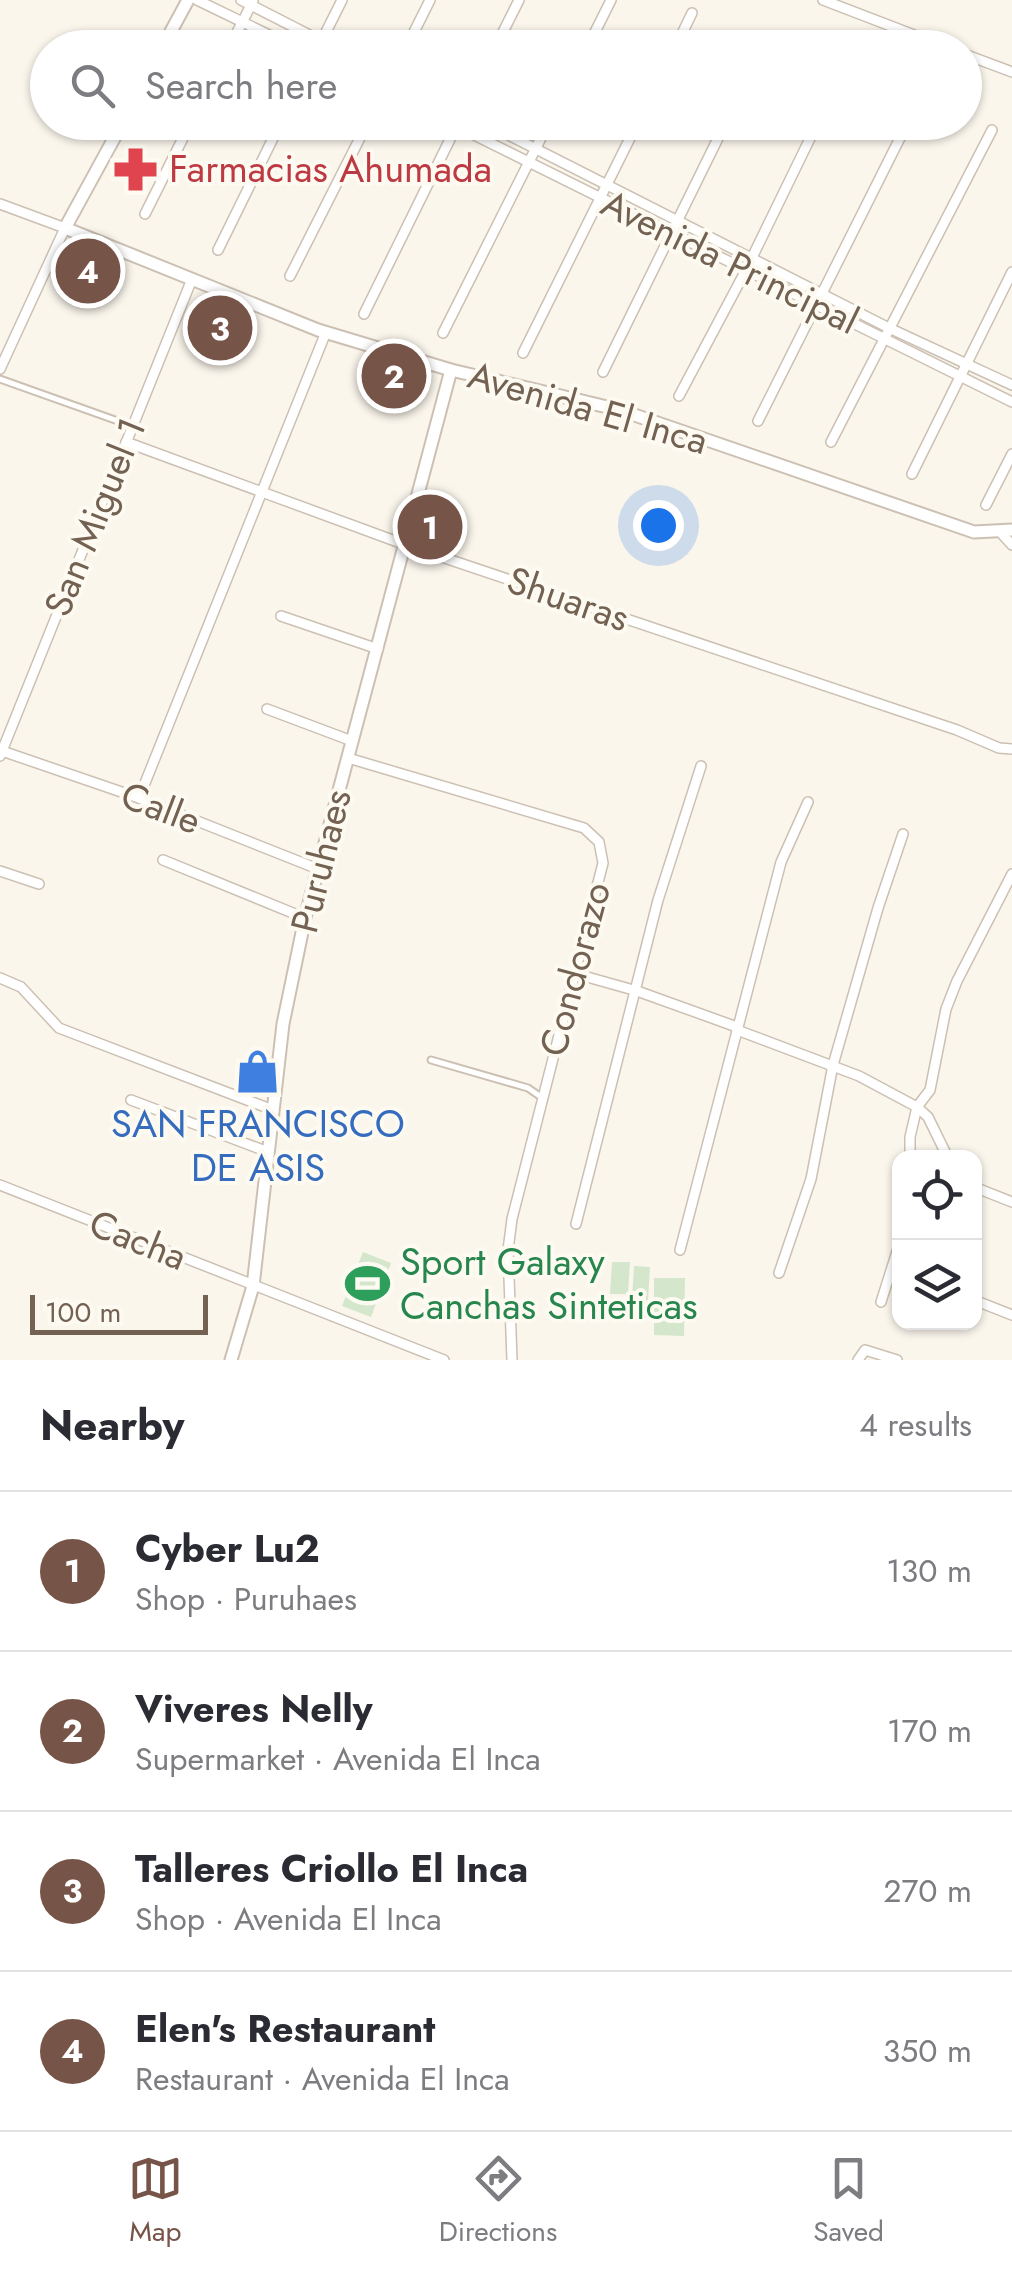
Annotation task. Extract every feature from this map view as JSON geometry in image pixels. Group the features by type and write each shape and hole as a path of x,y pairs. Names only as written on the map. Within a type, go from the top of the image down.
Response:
{"street":[{"path":"172,30 188,0"},
{"path":"197,0 260,30"},
{"path":"327,30 342,0"},
{"path":"415,30 430,0"},
{"path":"505,30 519,0"},
{"path":"596,30 612,0"},
{"path":"822,0 843,3 906,30"},
{"path":"238,30 248,2 296,30"},
{"path":"684,30 692,13"},
{"path":"982,61 1012,72"},
{"path":"831,442 992,130"},
{"path":"0,369 65,228 114,140"},
{"path":"145,214 182,140"},
{"path":"218,250 273,140"},
{"path":"290,276 359,140"},
{"path":"364,314 446,140"},
{"name":"Avenida Principal","path":"485,140 816,305 1012,385"},
{"name":"Avenida Principal","path":"518,140 822,294 960,376 1012,402"},
{"path":"443,333 539,140"},
{"path":"522,353 629,140"},
{"path":"604,372 717,140"},
{"path":"678,396 746,270 809,140"},
{"path":"758,421 899,140"},
{"name":"Avenida El Inca","path":"0,204 326,332 452,370 620,410 974,532 1006,531"},
{"path":"912,474 1012,272"},
{"name":"San Miguel 1","path":"1,754 192,279"},
{"path":"139,798 326,332"},
{"name":"Puruhaes","path":"231,1360 254,1286 282,1024 305,918 452,370"},
{"name":"Shuaras","path":"126,442 406,545 1012,749"},
{"path":"986,505 1012,454"},
{"path":"1006,531 1012,545"},
{"path":"281,616 378,649"},
{"path":"267,709 352,741"},
{"name":"Calle","path":"1,754 139,798 318,869"},
{"name":"Condorazo","path":"348,758 584,828 593,834 603,852 515,1200 508,1250 512,1360"},
{"path":"576,1224 658,900 701,766"},
{"path":"680,1250 780,862 808,802"},
{"path":"778,1273 811,1179 832,1064 903,834"},
{"path":"163,860 305,918"},
{"path":"0,870 39,884"},
{"path":"910,1150 917,1108 930,1090 946,1010 1012,874"},
{"path":"572,973 637,991 832,1064 917,1108 928,1118 944,1150"},
{"path":"0,978 20,987 59,1028 273,1110"},
{"path":"131,1100 268,1152"},
{"name":"Cacha","path":"0,1185 444,1360"},
{"path":"982,1190 1012,1202"},
{"path":"880,1302 892,1277"},
{"path":"982,1303 1012,1315"},
{"path":"858,1360 865,1350 897,1360"}],"lane":[{"path":"0,380 132,426"},
{"path":"431,1060 528,1088 542,1097"}],"green space":[{"name":"Sport Galaxy Canchas Sinteticas","path":"363,1252 391,1263 371,1317 342,1306"},
{"path":"612,1262 630,1262 628,1294 610,1294"},
{"path":"634,1266 650,1267 648,1301 632,1299"},
{"path":"654,1278 685,1278 684,1336 654,1335"}],"place":[{"name":"Farmacias Ahumada","path":"136,169"},
{"name":"Elen's Restaurant","path":"88,271"},
{"name":"Talleres Criollo El Inca","path":"220,328"},
{"name":"Viveres Nelly","path":"394,376"},
{"name":"Cyber Lu2","path":"430,527"},
{"name":"SAN FRANCISCO DE ASIS","path":"258,1072"},
{"name":"Sport Galaxy Canchas Sinteticas","path":"367,1284"}]}
